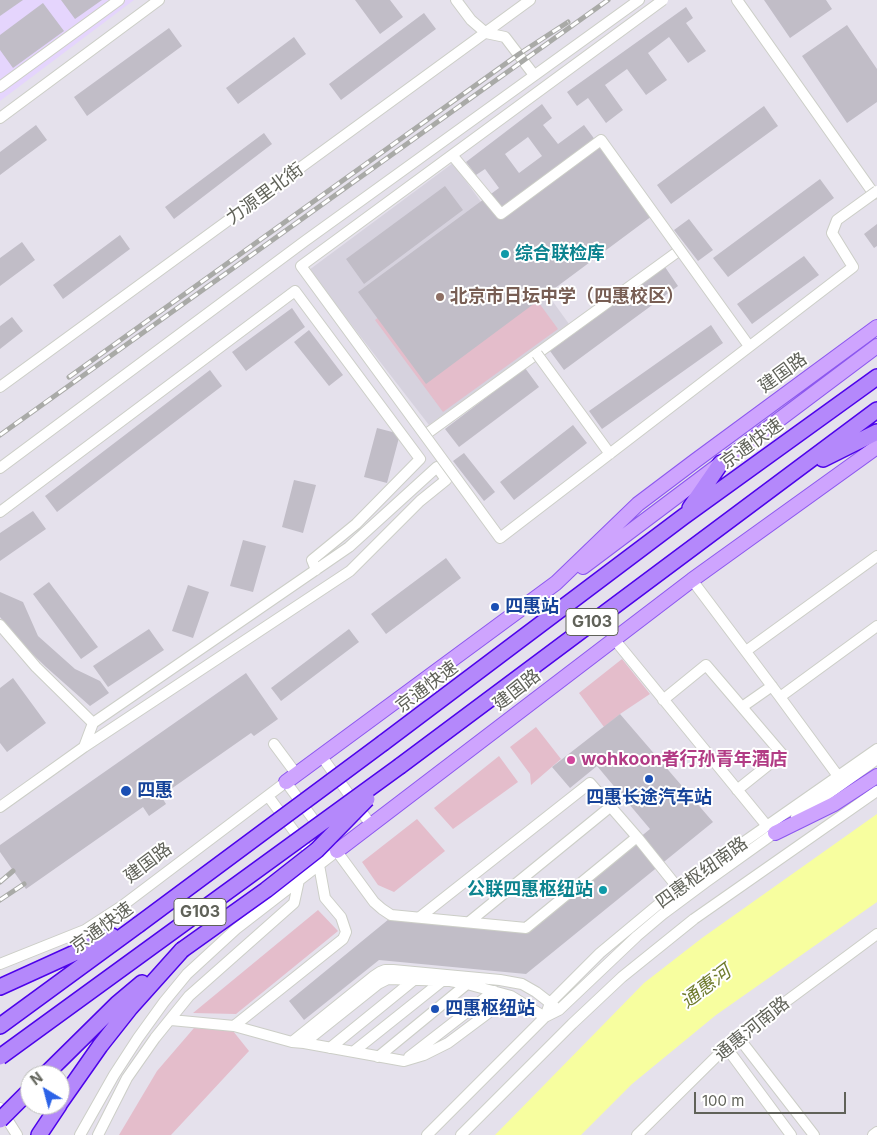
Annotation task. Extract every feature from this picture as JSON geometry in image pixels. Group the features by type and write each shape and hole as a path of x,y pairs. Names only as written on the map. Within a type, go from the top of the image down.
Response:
{"highway":[{"name":"京通快速","path":"0,1026 384,743 683,517 877,377"},
{"name":"G103","path":"0,1057 400,766 877,410"},
{"path":"784,478 877,432"},
{"path":"683,517 722,463"},
{"path":"55,1065 117,1004 182,950 266,890 317,850 400,766"},
{"path":"0,987 138,924"},
{"path":"70,1088 130,1008 182,950"},
{"path":"0,1120 20,1100"},
{"path":"39,1135 52,1115"}],"main road":[{"name":"建国路","path":"292,779 556,582 638,504 877,327"},
{"path":"556,582 579,570 877,346"},
{"name":"建国路","path":"337,851 692,580 877,447"},
{"path":"771,829 834,804 877,776"}],"street":[{"path":"0,87 119,0"},
{"path":"0,118 159,0"},
{"path":"456,0 471,20 486,33 505,37 534,75"},
{"name":"力源里北街","path":"0,387 530,0"},
{"path":"0,468 297,247 639,0"},
{"path":"663,0 302,266 500,538 853,267 832,233 837,220 875,192 737,0"},
{"path":"452,155 501,214 601,140 749,346"},
{"path":"425,434 680,250"},
{"path":"0,512 295,291 420,459 356,524 312,560 316,570"},
{"path":"537,354 610,454"},
{"path":"0,807 84,748 350,571 420,501 446,480 437,467 348,547 93,723 84,748"},
{"path":"746,651 877,556"},
{"path":"692,580 838,776"},
{"path":"0,625 36,667 93,723"},
{"path":"780,697 877,626"},
{"path":"614,639 771,829"},
{"path":"663,700 706,664 782,754 737,790"},
{"path":"742,707 772,686"},
{"path":"274,744 292,779 337,851 374,902 391,914 526,928 637,837"},
{"name":"四惠枢纽南路","path":"427,1135 545,1017 559,1010 637,936 838,776 877,749"},
{"path":"322,757 371,825"},
{"name":"四惠枢纽南路","path":"545,1017 550,1003 600,954 678,888 877,759"},
{"name":"建国路","path":"0,964 85,930 122,906 292,779"},
{"path":"420,917 590,783 678,888"},
{"path":"461,1135 622,977 694,919 877,791"},
{"path":"234,1026 343,938 346,932 341,917 325,898 319,865 268,796"},
{"path":"468,922 610,807"},
{"name":"建国路","path":"80,1135 114,1075 138,1038 187,974 236,929 337,851"},
{"path":"98,1135 127,1078 154,1038 171,1020 189,996 294,903 299,880"},
{"name":"通惠河南路","path":"637,1135 726,1047 877,934"},
{"path":"292,1042 374,976 385,970 500,980 522,984 536,992 559,1010"},
{"path":"304,1044 383,981 393,979 415,979 466,984 511,996 545,1017"},
{"path":"330,1048 415,979"},
{"path":"352,1052 442,981"},
{"path":"378,1057 466,984"},
{"path":"404,1061 494,991"},
{"path":"171,1020 234,1026 292,1042 404,1061 424,1055 448,1043 511,996"},
{"path":"738,1037 814,1135"},
{"path":"726,1047 791,1135"},
{"path":"0,1108 17,1135"},
{"path":"873,1135 877,1132"}],"shaded area":[{"path":"0,0 134,0 0,101"},
{"name":"北京市日坛中学（四惠校区）","path":"453,163 569,324 429,425 309,270"},
{"path":"490,236 558,329 443,412 375,320"},
{"path":"622,659 650,694 604,727 579,693"},
{"path":"536,727 561,759 531,785 530,774 510,747"},
{"path":"499,756 518,782 453,829 434,808"},
{"path":"417,819 445,851 394,892 378,885 362,862"},
{"path":"318,910 338,931 236,1014 193,1013"},
{"path":"194,1028 233,1031 249,1051 171,1135 119,1135 157,1071"}],"water":[{"name":"通惠河","path":"877,814 877,902 716,1015 632,1084 581,1135 495,1135 644,983 702,938"}],"building":[{"path":"0,0 23,0 0,16"},
{"path":"61,0 102,0 75,19"},
{"path":"355,0 390,0 403,17 380,34"},
{"path":"764,0 826,0 832,9 790,38"},
{"path":"43,3 64,31 13,68 0,50 0,35"},
{"path":"686,7 693,18 686,23 706,51 688,63 669,37 648,53 667,80 646,95 627,69 605,85 623,110 606,123 588,98 577,106 567,92"},
{"path":"424,13 436,29 341,100 329,84"},
{"path":"847,25 877,69 877,102 847,123 802,56"},
{"path":"169,28 182,46 87,116 74,97"},
{"path":"294,37 306,54 238,104 226,88"},
{"name":"综合联检库","path":"542,104 552,118 543,125 558,144 584,125 652,216 426,384 358,292 499,188 485,169 476,175 466,162","holes":["528,137 542,156 519,173 505,154"]},
{"path":"764,106 778,126 671,204 657,185"},
{"path":"36,125 47,140 0,175 0,152"},
{"path":"264,133 272,144 174,219 165,207"},
{"path":"820,179 834,198 728,277 713,258"},
{"path":"445,186 463,210 364,284 346,259"},
{"path":"689,219 713,250 698,261 674,230"},
{"path":"877,224 877,246 874,248 864,234"},
{"path":"120,235 130,249 63,299 53,285"},
{"path":"22,242 35,260 0,286 0,258"},
{"path":"804,256 819,275 752,324 737,304"},
{"path":"665,267 678,286 564,370 550,351"},
{"path":"292,308 305,327 246,371 232,352"},
{"path":"12,317 23,331 0,349 0,326"},
{"path":"711,325 723,343 602,429 589,411"},
{"path":"309,330 343,375 329,386 294,342"},
{"path":"525,368 539,387 459,447 445,429"},
{"path":"210,370 222,386 57,512 45,496"},
{"path":"573,425 587,443 514,500 500,482"},
{"path":"377,428 400,434 387,483 364,477"},
{"path":"464,453 495,492 484,501 453,461"},
{"path":"294,480 316,485 303,533 282,527"},
{"path":"33,511 46,529 0,561 0,533"},
{"path":"243,540 266,546 253,592 230,586"},
{"path":"446,558 461,578 386,634 371,614"},
{"path":"49,582 98,647 81,659 33,594"},
{"path":"188,585 209,592 193,638 172,631"},
{"path":"0,592 23,602 38,636 75,669 100,681 109,693 90,706 46,667 21,643 0,617"},
{"path":"149,629 164,650 108,687 93,666"},
{"path":"349,629 359,642 281,701 271,688"},
{"path":"246,673 278,719 254,736 251,733 161,796 166,804 149,816 143,807 26,889 0,852 0,845"},
{"path":"13,678 46,723 7,752 0,743 0,688"},
{"name":"公联四惠枢纽站","path":"620,714 713,822 526,974 379,960 304,1020 289,1001 389,919 529,929 650,829 597,766 570,788 552,767"}],"railway":[{"path":"0,435 608,0"},
{"path":"69,377 519,54 568,22"},
{"path":"0,882 13,871"},
{"path":"0,900 24,884"}],"place":[{"name":"综合联检库","path":"505,254"},
{"name":"北京市日坛中学（四惠校区）","path":"440,297"},
{"name":"四惠站","path":"495,607"},
{"name":"wohkoon者行孙青年酒店","path":"571,760"},
{"name":"四惠长途汽车站","path":"649,779"},
{"name":"四惠","path":"126,791"},
{"name":"公联四惠枢纽站","path":"603,890"},
{"name":"四惠枢纽站","path":"435,1009"}]}
